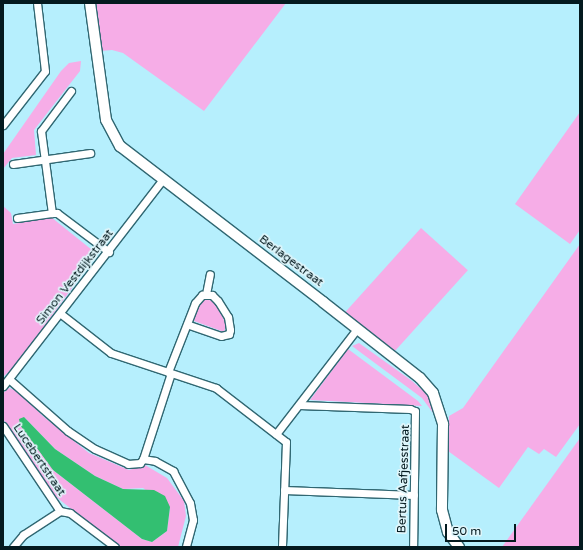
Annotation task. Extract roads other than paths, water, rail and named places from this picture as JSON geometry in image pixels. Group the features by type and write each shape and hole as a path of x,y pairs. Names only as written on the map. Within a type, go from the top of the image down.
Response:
{"street":[{"path":"3,125 45,71 37,3"},
{"name":"Berlagestraat","path":"90,3 101,87 110,131 126,152 420,378 438,402 443,424 442,510 448,532 459,547"},
{"path":"52,213 41,131 71,91"},
{"path":"13,164 90,153"},
{"name":"Simon Vestdijkstraat","path":"3,386 10,380 61,314 162,180"},
{"path":"17,218 57,213 108,252"},
{"path":"10,380 68,431 95,449 128,464 140,463 143,459 169,372 195,303 206,294 210,274"},
{"path":"187,324 222,336 229,334 225,312 218,301 206,294"},
{"path":"61,314 111,353 216,388 286,442 282,547"},
{"path":"276,434 357,329"},
{"name":"Bertus Aafjesstraat","path":"298,405 410,409 415,411 412,547"},
{"name":"Lucebertstraat","path":"3,426 60,511 70,512 115,547"},
{"path":"143,459 156,461 173,471 182,484 193,520 186,547"},
{"path":"284,490 414,495"},
{"path":"14,547 23,535 60,511"}]}
